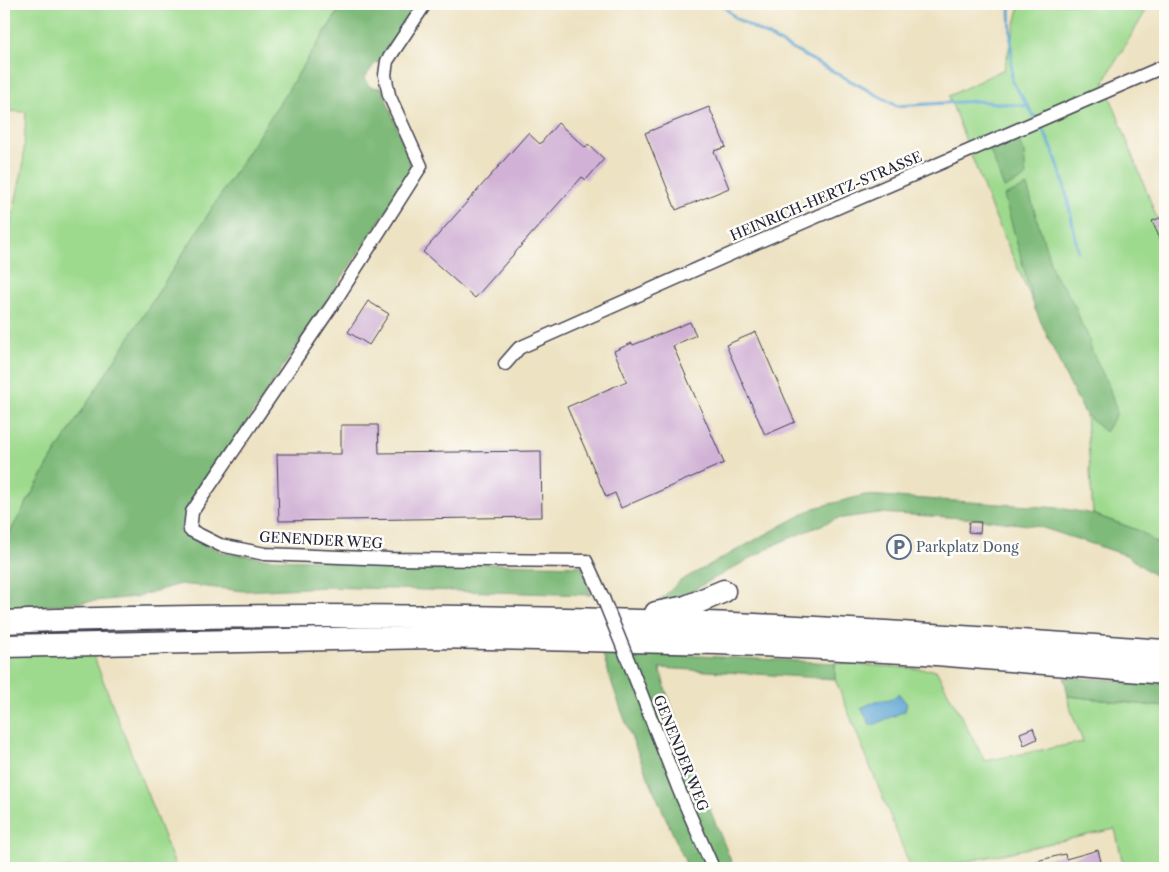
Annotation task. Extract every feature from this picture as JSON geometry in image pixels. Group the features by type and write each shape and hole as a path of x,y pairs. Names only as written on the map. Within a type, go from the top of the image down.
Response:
{"highway":[{"path":"614,620 678,609 724,591"},
{"path":"4,622 405,616 614,620 938,635 1165,651"},
{"path":"4,646 421,637 718,643 924,653 1165,672"}],"street":[{"name":"GENENDER WEG","path":"426,4 387,61 385,75 389,95 421,166 335,301 192,512 190,530 220,545 265,554 389,558 586,560 603,598 679,790 713,868"},
{"name":"HEINRICH-HERTZ-STRASSE","path":"505,364 519,348 777,233 1165,66"}],"green space":[{"path":"4,4 343,4 52,458 4,543 4,254 23,167 26,112 4,111"},
{"path":"343,4 425,4 387,61 375,63 364,79 370,87 382,88 413,170 189,509 179,531 192,539 223,552 267,559 582,566 591,595 326,587 244,591 180,584 135,597 4,610 4,543 52,458"},
{"path":"1020,4 1150,4 1104,81 1165,239 1165,549 1140,531 1093,514 1086,415 1065,375 990,205 949,96 1004,69"},
{"path":"1018,134 1017,139 1024,152 1026,177 1004,188 989,147"},
{"path":"1027,186 1054,275 1076,308 1082,326 1087,333 1092,351 1109,387 1116,409 1116,415 1105,432 1086,415 1065,375 1035,309 1004,196"},
{"path":"865,495 1059,508 1093,514 1140,531 1165,549 1165,583 1126,555 1037,526 980,519 878,513 836,519 778,543 670,603 657,603 680,581 814,508"},
{"path":"602,651 835,663 835,679 660,668 665,688 701,788 734,868 688,868 630,734"},
{"path":"92,652 176,868 4,868 4,654"},
{"path":"835,663 936,670 985,761 1083,742 1069,705 1068,696 1165,707 1165,868 1124,868 1115,829 938,868 911,868 835,679"},
{"path":"1064,677 1165,683 1165,707 1068,696"}],"water":[{"path":"899,694 907,704 905,711 871,726 861,708 876,701 890,699"}],"building":[{"path":"709,107 726,147 714,151 729,188 676,210 645,133"},
{"path":"558,123 586,148 588,144 604,159 586,180 582,177 475,298 423,252 528,133 540,144"},
{"path":"1165,216 1165,250 1152,221"},
{"path":"368,301 389,314 369,345 348,332"},
{"path":"690,322 696,335 673,346 724,463 621,508 615,493 606,497 567,407 627,381 614,351"},
{"path":"756,332 795,422 765,435 726,345"},
{"path":"341,425 378,425 379,453 541,451 542,517 279,521 277,454 341,454"},
{"path":"969,522 981,522 980,533 968,532"},
{"path":"1033,728 1037,739 1024,745 1020,733"},
{"path":"1098,850 1102,866 1092,868 1020,868 1020,865 1065,854 1066,859"}],"waterway":[{"path":"721,4 737,19 897,106 977,101 1027,106"},
{"path":"1010,4 1012,81 1036,119"},
{"path":"1039,124 1054,153 1064,185 1078,251"}],"place":[{"name":"Parkplatz Dong","path":"899,547"}]}
